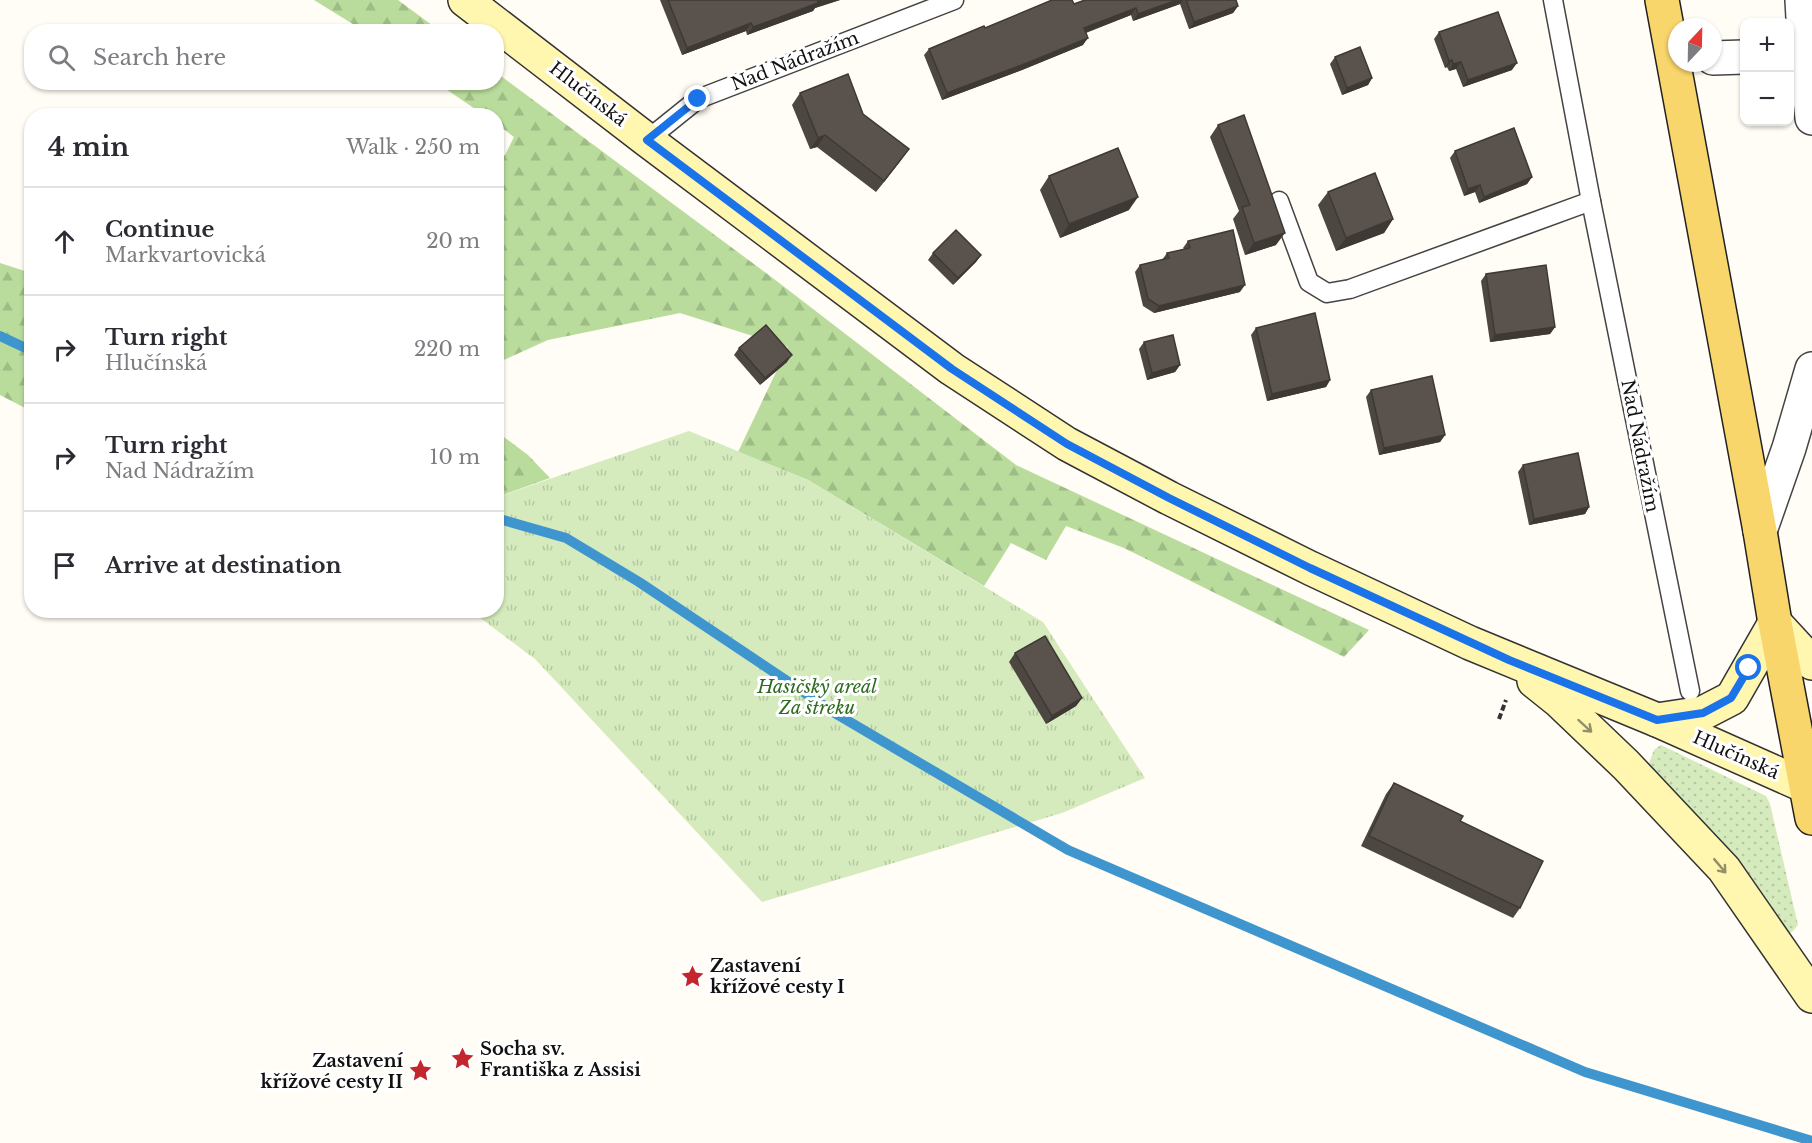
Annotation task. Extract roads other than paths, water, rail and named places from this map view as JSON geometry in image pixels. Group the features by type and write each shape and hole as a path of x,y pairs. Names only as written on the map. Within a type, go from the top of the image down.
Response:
{"main road":[{"path":"1662,0 1668,28"},
{"path":"1677,72 1775,623 1809,788 1812,818"}],"street":[{"name":"Hlučínská","path":"465,0 496,24"},
{"path":"1802,0 1797,55 1812,118"},
{"name":"Hlučínská","path":"504,30 952,369 1067,444 1290,558 1509,660 1657,720 1809,788"},
{"path":"1722,58 1740,57"},
{"path":"1760,531 1789,448 1812,369"},
{"path":"1657,720 1703,713 1731,698 1775,623 1812,663"},
{"path":"1509,660 1596,735 1663,802 1724,869 1812,996"}],"lane":[{"name":"Nad Nádražím","path":"647,140 698,99 954,0"},
{"name":"Nad Nádražím","path":"1553,0 1591,201 1690,691"},
{"path":"1279,201 1309,282 1327,293 1350,289 1591,201"}],"waterway":[{"path":"0,336 24,347"},
{"path":"504,520 566,538 639,582 838,715 1068,850 1585,1072 1812,1141"}],"place":[{"name":"Zastavení křížové cesty I","path":"692,976"},
{"name":"Socha sv. Františka z Assisi","path":"462,1059"},
{"name":"Zastavení křížové cesty II","path":"421,1071"}],"park label":[{"name":"Hasičský areál Za štreku","path":"817,697"}]}
